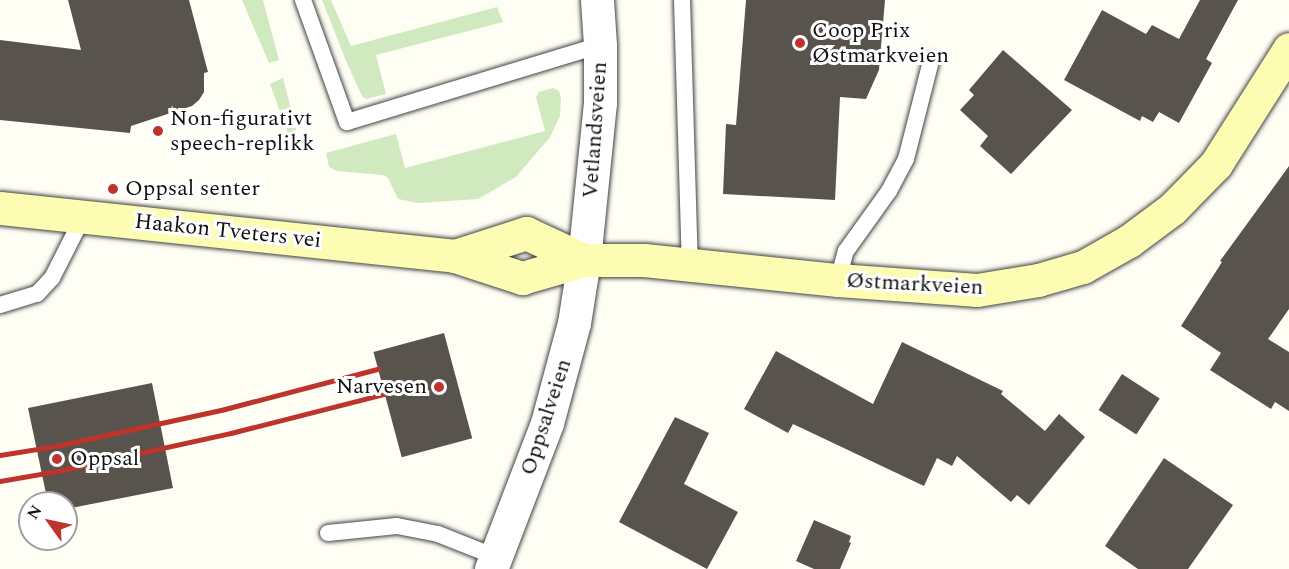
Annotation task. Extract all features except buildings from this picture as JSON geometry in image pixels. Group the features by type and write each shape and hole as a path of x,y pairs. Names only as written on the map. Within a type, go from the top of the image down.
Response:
{"street":[{"name":"Vetlandsveien","path":"584,260 600,103 597,0"},
{"name":"Østmarkveien","path":"584,260 644,260 838,280 976,290 1038,280 1083,267 1129,241 1172,209 1216,164 1286,59"},
{"name":"Haakon Tveters vei","path":"0,208 455,256 526,233 584,260"},
{"name":"Oppsalveien","path":"494,563 547,423 564,365 584,260"}],"lane":[{"path":"303,0 346,122 600,45"},
{"path":"682,0 690,265"},
{"path":"838,280 846,250 889,191 906,159 931,61"},
{"path":"0,305 37,294 52,278 83,217"},
{"path":"328,533 397,526 438,534 494,563"}],"green space":[{"path":"242,0 263,0 279,60 269,63"},
{"path":"322,0 331,0 351,46 497,7 503,22 376,55 386,94 366,99 362,96 346,61"},
{"path":"283,78 297,133 289,136 270,84"},
{"path":"553,88 559,91 561,99 560,116 550,137 516,177 478,199 418,203 398,199 388,178 383,175 337,171 329,167 326,153 396,134 405,168 545,131 536,97 539,92"}],"railway":[{"path":"0,455 56,446 225,409 378,369"},
{"path":"0,481 58,471 231,433 384,394"}],"place":[{"name":"Coop Prix Østmarkveien","path":"800,43"},
{"name":"Non-figurativt speech-replikk","path":"158,131"},
{"name":"Oppsal senter","path":"113,189"},
{"name":"Narvesen","path":"439,387"},
{"name":"Oppsal","path":"57,459"}]}
